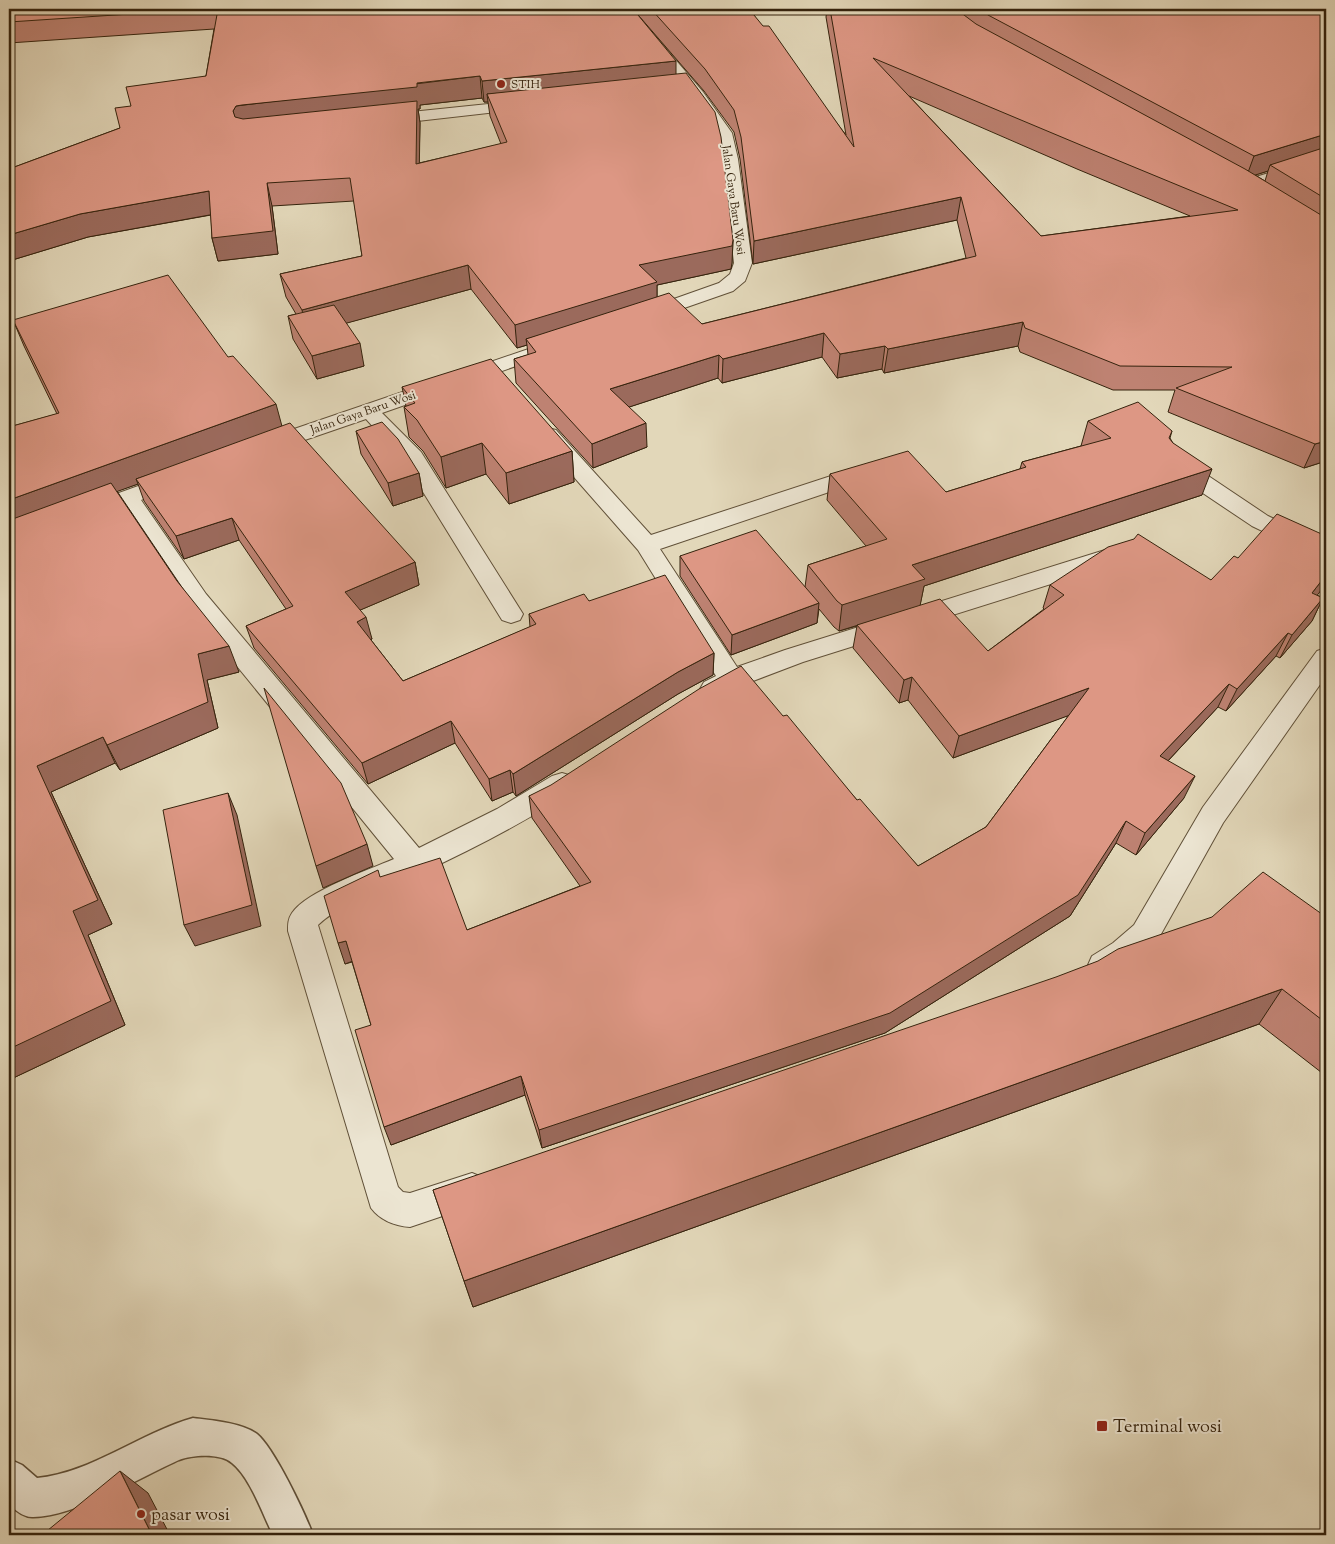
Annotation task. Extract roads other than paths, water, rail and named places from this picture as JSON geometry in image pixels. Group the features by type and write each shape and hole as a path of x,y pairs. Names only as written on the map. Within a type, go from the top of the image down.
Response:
{"street":[{"name":"Jalan Gaya Baru Wosi","path":"625,9 682,89 719,126 726,142 743,263 742,272 736,281 712,294 627,321"},
{"path":"365,122 539,103"},
{"path":"1244,186 1326,160"},
{"path":"1210,167 1260,196"},
{"name":"Jalan Gaya Baru Wosi","path":"243,454 368,410 496,376 562,343"},
{"path":"368,410 413,457 476,561 511,614"},
{"path":"535,420 646,545 731,679"},
{"path":"1173,463 1260,521 1326,554"},
{"path":"72,517 199,471"},
{"path":"646,545 842,480"},
{"path":"127,497 197,600 414,863"},
{"path":"688,703 731,679 794,656 1118,554"},
{"path":"1079,980 1124,952 1145,934 1213,815 1326,657"},
{"path":"496,1182 417,1209 400,1210 389,1204 383,1196 303,931 303,921 312,912 331,900 414,863 542,798 583,771"}],"lane":[{"path":"9,1478 30,1498 61,1495 175,1442 193,1437 215,1439 243,1448 257,1464 294,1535"}],"place":[{"name":"STIH","path":"501,84"},
{"name":"Terminal wosi","path":"1102,1426"},
{"name":"pasar wosi","path":"141,1514"}]}
